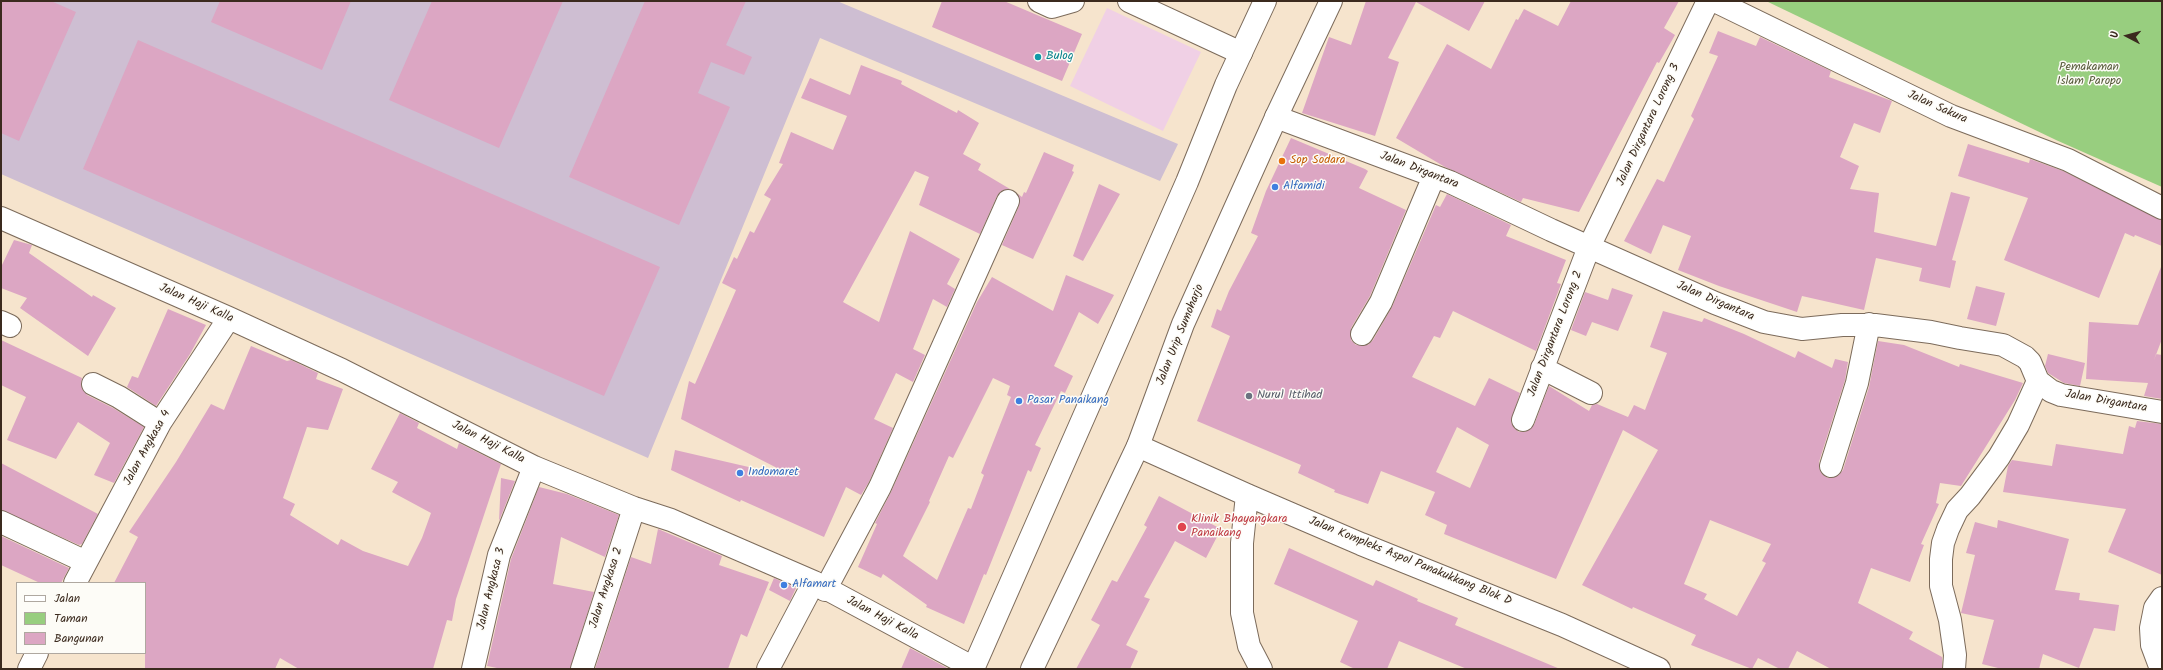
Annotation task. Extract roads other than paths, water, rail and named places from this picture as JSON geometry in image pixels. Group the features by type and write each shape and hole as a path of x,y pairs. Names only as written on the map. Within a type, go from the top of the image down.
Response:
{"main road":[{"path":"1039,1 1052,7 1073,1"},
{"path":"1129,1 1241,53"},
{"path":"974,668 1187,182 1241,53 1265,1"},
{"name":"Jalan Urip Sumoharjo","path":"1032,669 1138,446 1183,324 1276,117 1331,1"},
{"name":"Jalan Dirgantara Lorong 3","path":"1589,247 1708,1"},
{"name":"Jalan Sakura","path":"1715,1 1951,116 2068,160 2162,208"},
{"name":"Jalan Dirgantara","path":"1276,117 1434,176 1484,197 1589,247 1715,303 1764,322 1802,330 1842,325 1869,324 1931,332 2003,345 2025,357 2030,362 2038,380 2051,391 2061,395 2162,412"},
{"path":"1362,334 1381,302 1434,176"},
{"path":"768,669 880,487 1008,201"},
{"name":"Jalan Haji Kalla","path":"1,218 229,318 342,370 534,466 634,508 671,520 820,586 974,668"},
{"name":"Jalan Dirgantara Lorong 2","path":"1523,420 1589,247"},
{"name":"Jalan Angkasa 4","path":"76,582 160,423 229,318"},
{"path":"1831,466 1857,383 1869,324"},
{"path":"1542,368 1591,393"},
{"path":"1954,669 1956,661 1950,620 1941,586 1941,559 1943,543 1957,510 1970,496 1999,457 2018,425 2038,380"},
{"path":"93,384 119,397 160,423"},
{"name":"Jalan Kompleks Aspol Panakukkang Blok D","path":"1138,446 1247,496 1361,544 1562,625 1659,669"},
{"name":"Jalan Angkasa 3","path":"473,669 499,555 534,466"},
{"path":"1247,496 1242,543 1242,613 1249,646 1261,669"},
{"name":"Jalan Angkasa 2","path":"582,669 634,508"},
{"path":"1,522 86,562"},
{"path":"2161,669 2152,646 2150,628 2155,608 2162,598"},
{"path":"29,669 36,654"}],"place":[{"name":"Bulog","path":"1038,57"},
{"name":"Sop Sodara","path":"1282,161"},
{"name":"Alfamidi","path":"1275,187"},
{"name":"Nurul Ittihad","path":"1249,396"},
{"name":"Pasar Panaikang","path":"1019,401"},
{"name":"Indomaret","path":"740,473"},
{"name":"Klinik Bhayangkara Panaikang","path":"1182,527"},
{"name":"Alfamart","path":"784,585"}],"park label":[{"name":"Pemakaman Islam Paropo","path":"2089,75"}]}
